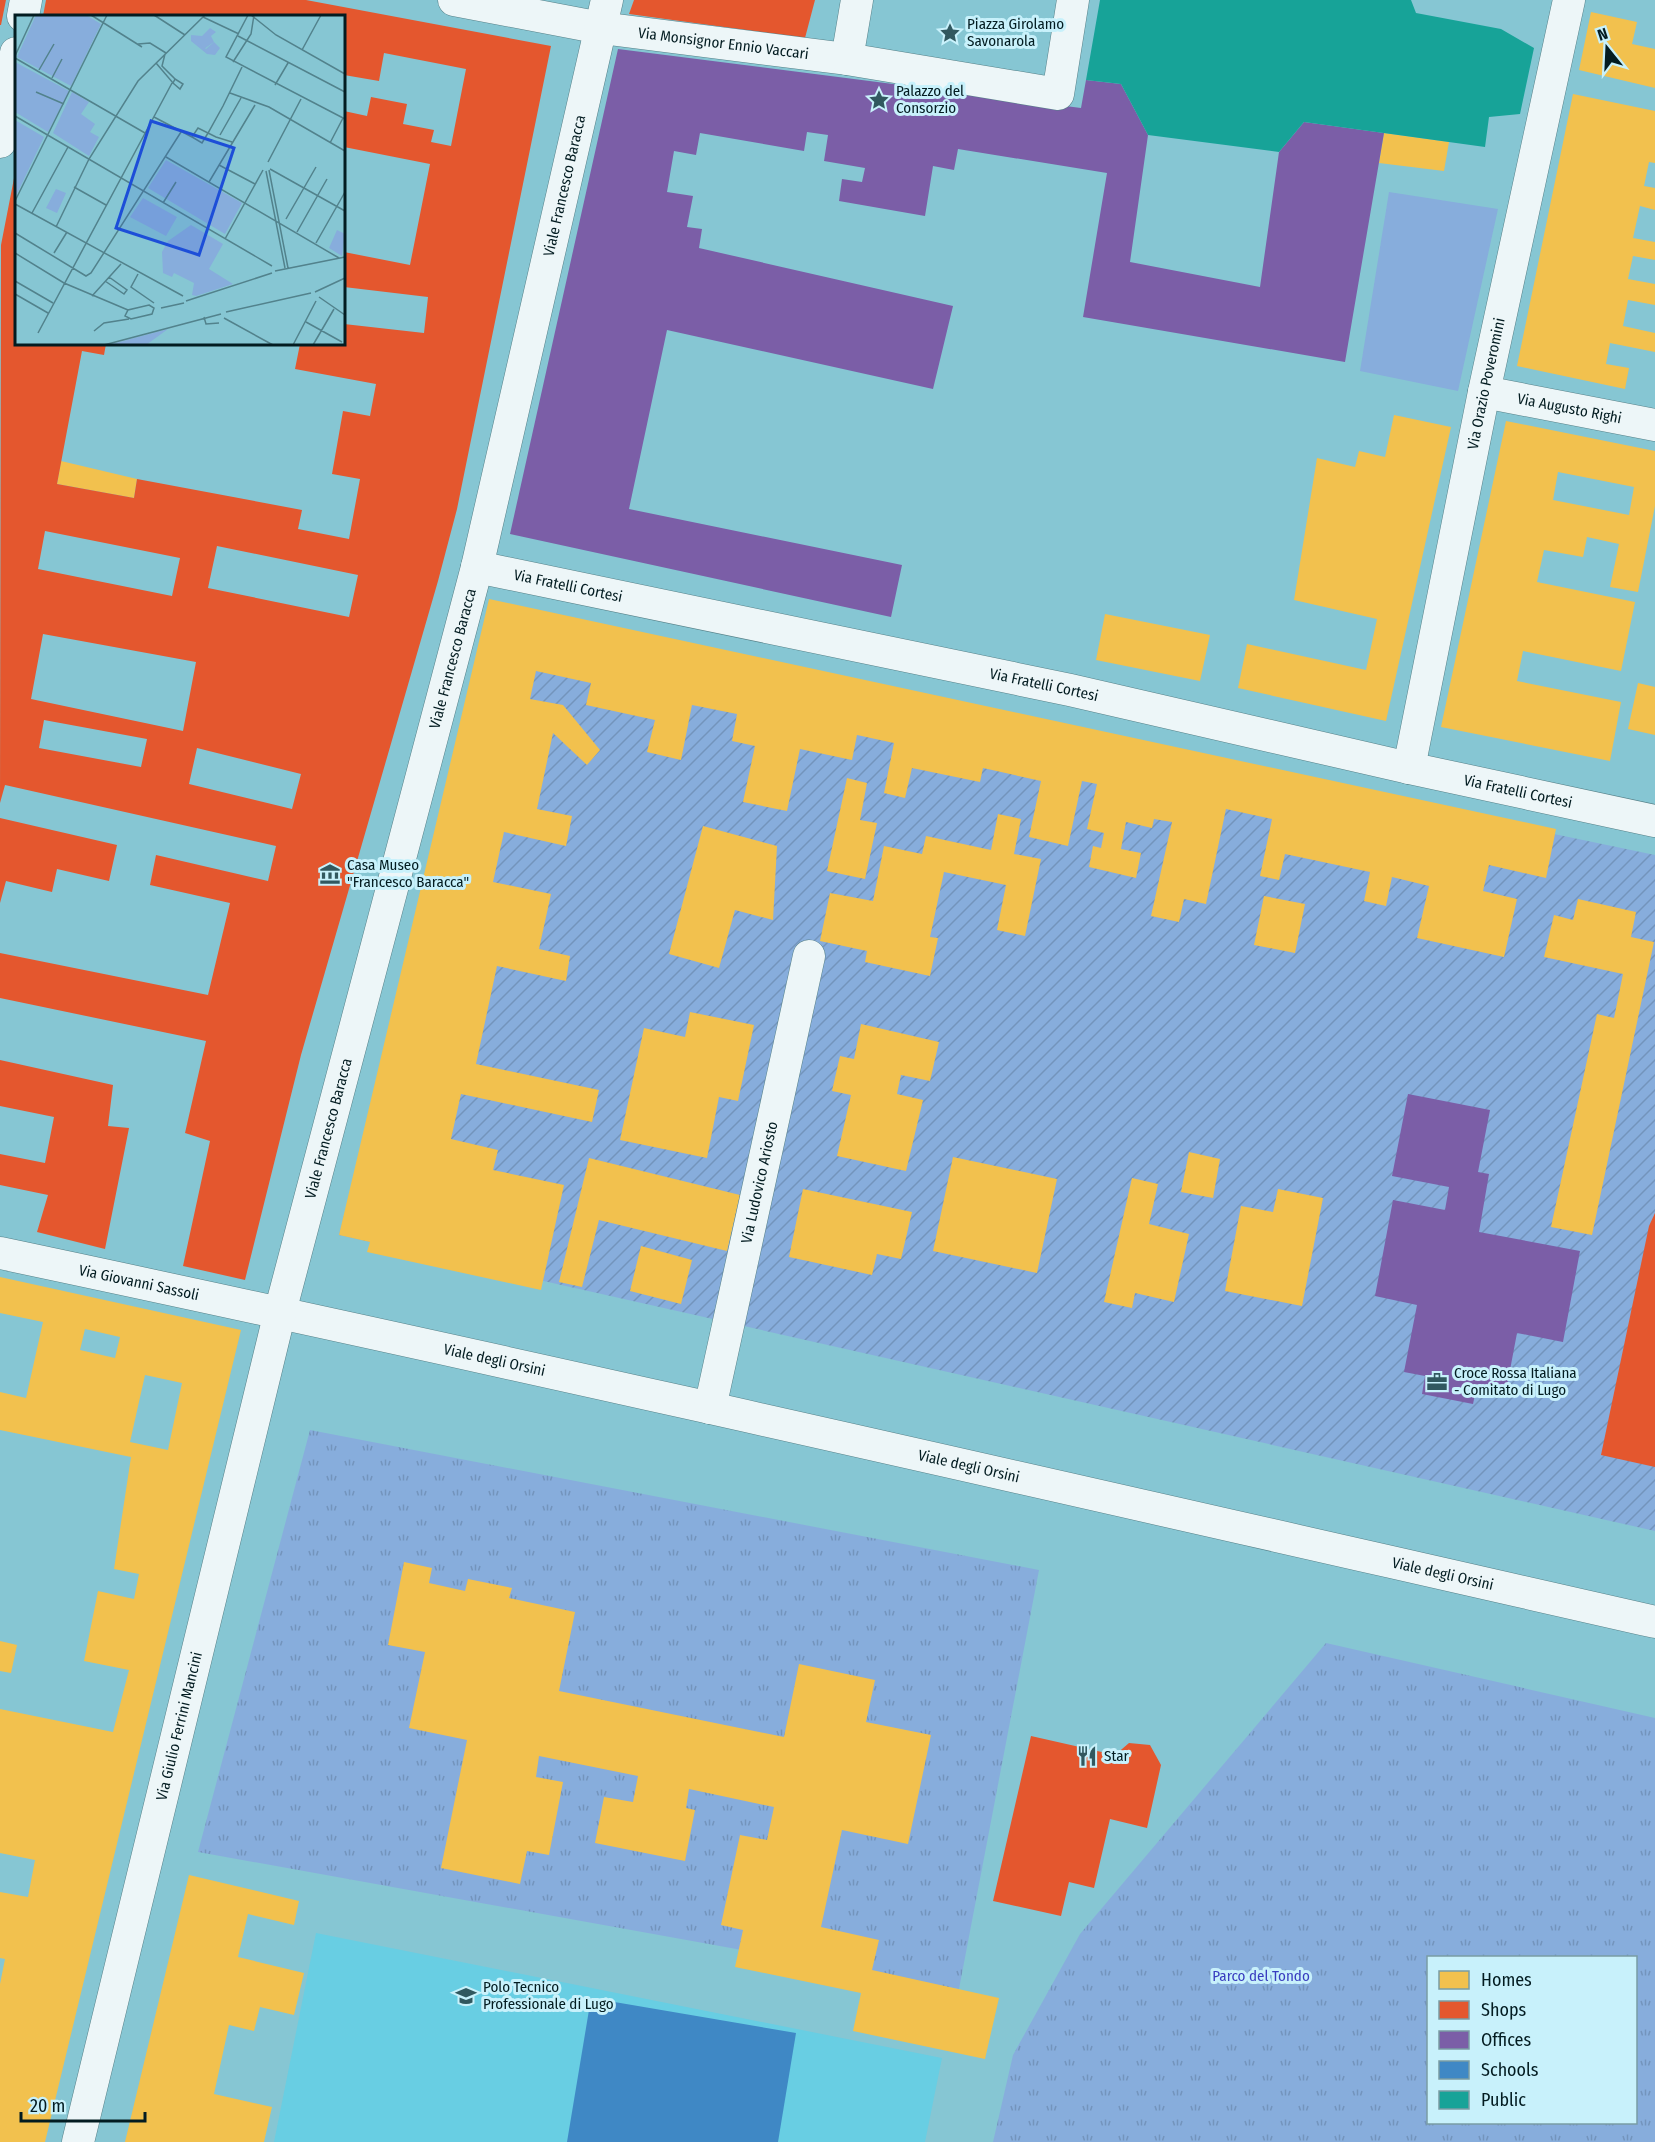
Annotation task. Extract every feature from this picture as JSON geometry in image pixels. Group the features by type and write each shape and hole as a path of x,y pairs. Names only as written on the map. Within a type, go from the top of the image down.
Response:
{"street":[{"path":"23,15 26,0"},
{"name":"Via Monsignor Ennio Vaccari","path":"454,0 604,14 847,59"},
{"path":"857,0 847,59 1058,94 1073,0"},
{"name":"Via Orazio Poveromini","path":"1409,768 1484,392 1569,0"},
{"name":"Viale Francesco Baracca","path":"280,1312 477,567 604,14"},
{"path":"0,142 15,59"},
{"name":"Via Augusto Righi","path":"1484,392 1655,425"},
{"name":"Via Fratelli Cortesi","path":"477,567 1070,690 1409,768 1655,821"},
{"name":"Via Ludovico Ariosto","path":"710,1408 809,956"},
{"name":"Via Giovanni Sassoli","path":"0,1253 280,1312"},
{"name":"Viale degli Orsini","path":"280,1312 1655,1622"},
{"name":"Via Giulio Ferrini Mancini","path":"78,2142 280,1312"}],"shaded area":[{"name":"Polo Tecnico Professionale di Lugo","path":"316,1933 942,2058 925,2142 274,2142"}],"green space":[{"path":"1389,192 1498,209 1458,391 1360,371"},
{"path":"501,614 1655,855 1655,1531 339,1235"},
{"path":"310,1430 1039,1570 959,1989 198,1852"},
{"name":"Parco del Tondo","path":"1326,1643 1655,1718 1655,2142 993,2142 1013,2055 1080,1934"}],"building: Homes":[{"path":"1591,12 1637,22 1632,44 1655,49 1655,88 1579,70"},
{"path":"1573,94 1655,111 1655,163 1649,162 1644,186 1655,188 1655,210 1640,206 1633,238 1655,242 1655,260 1633,256 1628,279 1655,284 1655,305 1628,300 1623,326 1655,333 1655,352 1610,343 1606,364 1629,368 1625,389 1517,366"},
{"path":"1384,133 1449,142 1444,171 1379,163"},
{"path":"1394,415 1451,427 1386,721 1238,688 1247,644 1366,670 1377,619 1294,600 1317,458 1355,467 1359,451 1385,457"},
{"path":"1506,421 1655,451 1655,506 1638,592 1610,587 1619,544 1587,537 1583,557 1544,550 1537,582 1635,602 1621,671 1523,651 1517,681 1621,702 1610,761 1441,727","holes":["1558,472 1634,487 1629,515 1553,500"]},
{"path":"61,461 137,479 134,498 57,484"},
{"path":"489,599 1556,829 1546,878 1489,865 1483,891 1517,899 1504,957 1417,938 1429,886 1392,877 1386,906 1364,901 1370,872 1285,854 1279,880 1260,876 1272,819 1226,809 1206,904 1184,899 1179,922 1151,916 1172,822 1154,819 1152,828 1126,822 1121,849 1141,853 1136,878 1089,867 1093,846 1101,848 1104,833 1087,829 1097,784 1082,781 1068,846 1029,837 1041,781 983,768 980,782 912,768 905,798 884,793 894,743 857,735 852,760 800,749 787,811 743,802 755,746 732,741 737,714 692,705 681,760 647,752 655,720 586,705 591,683 536,671 530,699 563,705 600,750 587,765 553,733 537,809 572,816 566,846 504,832 493,882 551,894 539,949 570,956 566,981 497,966 476,1064 599,1090 592,1122 461,1094 451,1139 498,1150 493,1170 564,1185 541,1290 367,1252 370,1242 339,1235"},
{"path":"1105,614 1210,635 1200,681 1096,660"},
{"path":"1638,683 1655,687 1655,735 1628,729"},
{"path":"847,778 867,783 860,820 877,823 865,879 827,871"},
{"path":"998,814 1021,819 1014,854 1041,859 1025,936 997,930 1006,885 944,872 930,937 938,938 930,976 865,962 867,951 820,941 830,893 873,901 884,846 922,854 926,836 991,850"},
{"path":"703,826 777,846 773,920 735,910 719,968 669,954"},
{"path":"1264,896 1305,904 1295,953 1254,945"},
{"path":"1578,899 1636,912 1631,937 1654,942 1592,1235 1551,1227 1597,1014 1614,1018 1623,974 1544,957 1554,915 1573,920"},
{"path":"690,1012 754,1025 738,1101 719,1097 707,1158 620,1140 644,1028 685,1037"},
{"path":"861,1024 939,1042 930,1081 901,1075 897,1094 923,1100 906,1171 837,1156 851,1095 832,1091 840,1056 854,1059"},
{"path":"1189,1152 1220,1159 1213,1198 1181,1192"},
{"path":"953,1157 1057,1179 1037,1273 933,1251"},
{"path":"589,1158 740,1195 727,1251 599,1220 582,1287 559,1282"},
{"path":"1132,1178 1158,1184 1149,1224 1189,1234 1174,1302 1135,1293 1132,1308 1104,1302"},
{"path":"803,1189 912,1212 901,1259 877,1254 872,1275 789,1257"},
{"path":"1278,1189 1323,1198 1302,1306 1225,1291 1241,1206 1273,1212"},
{"path":"641,1246 692,1260 681,1304 630,1291"},
{"path":"0,1277 241,1330 45,2142 0,2142 0,1984 5,1959 0,1958 0,1892 28,1897 35,1860 0,1853 0,1709 113,1732 129,1670 84,1661 98,1591 134,1599 139,1574 114,1569 131,1457 0,1430 0,1392 26,1398 43,1322 0,1313","holes":["85,1329 120,1337 115,1358 80,1350","145,1375 182,1383 168,1450 130,1442"]},
{"path":"404,1562 432,1568 429,1583 465,1591 468,1579 512,1588 509,1598 575,1612 559,1691 784,1737 799,1664 875,1680 866,1722 931,1735 908,1844 842,1830 821,1927 879,1940 872,1970 999,1998 985,2059 853,2031 861,1993 735,1967 743,1930 721,1925 740,1835 767,1840 774,1807 689,1789 686,1808 695,1810 685,1861 595,1843 604,1797 633,1802 638,1776 539,1756 536,1777 563,1782 549,1855 527,1851 520,1884 441,1868 467,1740 409,1728 425,1652 388,1645"},
{"path":"0,1641 17,1645 11,1673 0,1671"},
{"path":"189,1875 299,1901 294,1925 248,1914 238,1957 304,1973 294,2015 260,2007 254,2031 229,2025 214,2094 272,2107 264,2142 125,2142"}],"building: Shops":[{"path":"0,0 6,0 1,25 0,25"},
{"path":"46,0 306,0 551,46 457,509 301,1055 245,1280 183,1266 210,1141 185,1133 206,1041 0,998 0,953 208,995 230,903 150,885 156,855 268,881 276,846 5,785 0,803 1,245 15,173 15,345 106,345 104,355 82,351 57,484 134,498 137,479 302,510 298,529 349,539 360,479 332,474 343,411 370,416 376,384 295,369 300,345 345,345 345,324 424,333 428,297 345,287 345,252 410,265 430,164 345,147 345,111 367,116 371,97 407,104 403,124 434,130 431,142 451,146 466,69 384,53 379,81 345,75 345,15 43,15","holes":["45,531 180,558 172,596 38,569","217,546 358,575 349,617 208,588","43,634 196,662 183,731 31,699","44,720 147,739 141,767 39,748","197,748 301,774 292,809 189,784"]},
{"path":"634,0 815,0 805,38 629,14"},
{"path":"0,818 117,845 109,881 57,869 52,892 6,881 0,903"},
{"path":"0,1060 113,1085 108,1126 129,1128 105,1249 37,1232 48,1195 0,1185 0,1154 45,1163 54,1117 0,1106"},
{"path":"1655,1213 1655,1467 1601,1455 1649,1226"},
{"path":"1031,1736 1115,1755 1129,1743 1150,1745 1161,1765 1147,1828 1110,1819 1094,1888 1069,1882 1061,1916 993,1901"}],"building: Offices":[{"path":"618,49 1081,108 1086,80 1121,84 1148,135 1130,262 1260,287 1279,152 1304,122 1384,133 1345,362 1083,317 1107,173 958,149 954,170 933,166 925,216 839,201 842,179 862,182 865,168 824,161 828,135 807,132 804,151 700,133 696,155 674,151 667,192 693,196 687,227 702,229 699,248 953,306 933,389 667,330 629,509 902,565 891,617 510,534"},
{"path":"1408,1094 1490,1110 1478,1172 1489,1174 1479,1232 1580,1251 1563,1342 1517,1333 1506,1391 1477,1385 1473,1404 1422,1394 1425,1376 1404,1372 1417,1305 1375,1296 1393,1200 1445,1210 1449,1187 1392,1176"}],"building: Schools":[{"path":"591,1998 796,2033 778,2142 567,2142"}],"building: Public":[{"path":"1100,0 1411,0 1416,13 1501,29 1534,48 1520,114 1489,117 1485,147 1304,122 1279,152 1148,135 1121,84 1086,80"}],"place":[{"name":"Piazza Girolamo Savonarola","path":"950,33"},
{"name":"Palazzo del Consorzio","path":"879,100"},
{"name":"Casa Museo \"Francesco Baracca\"","path":"330,874"},
{"name":"Croce Rossa Italiana - Comitato di Lugo","path":"1437,1382"},
{"name":"Star","path":"1087,1756"},
{"name":"Polo Tecnico Professionale di Lugo","path":"466,1996"}]}
